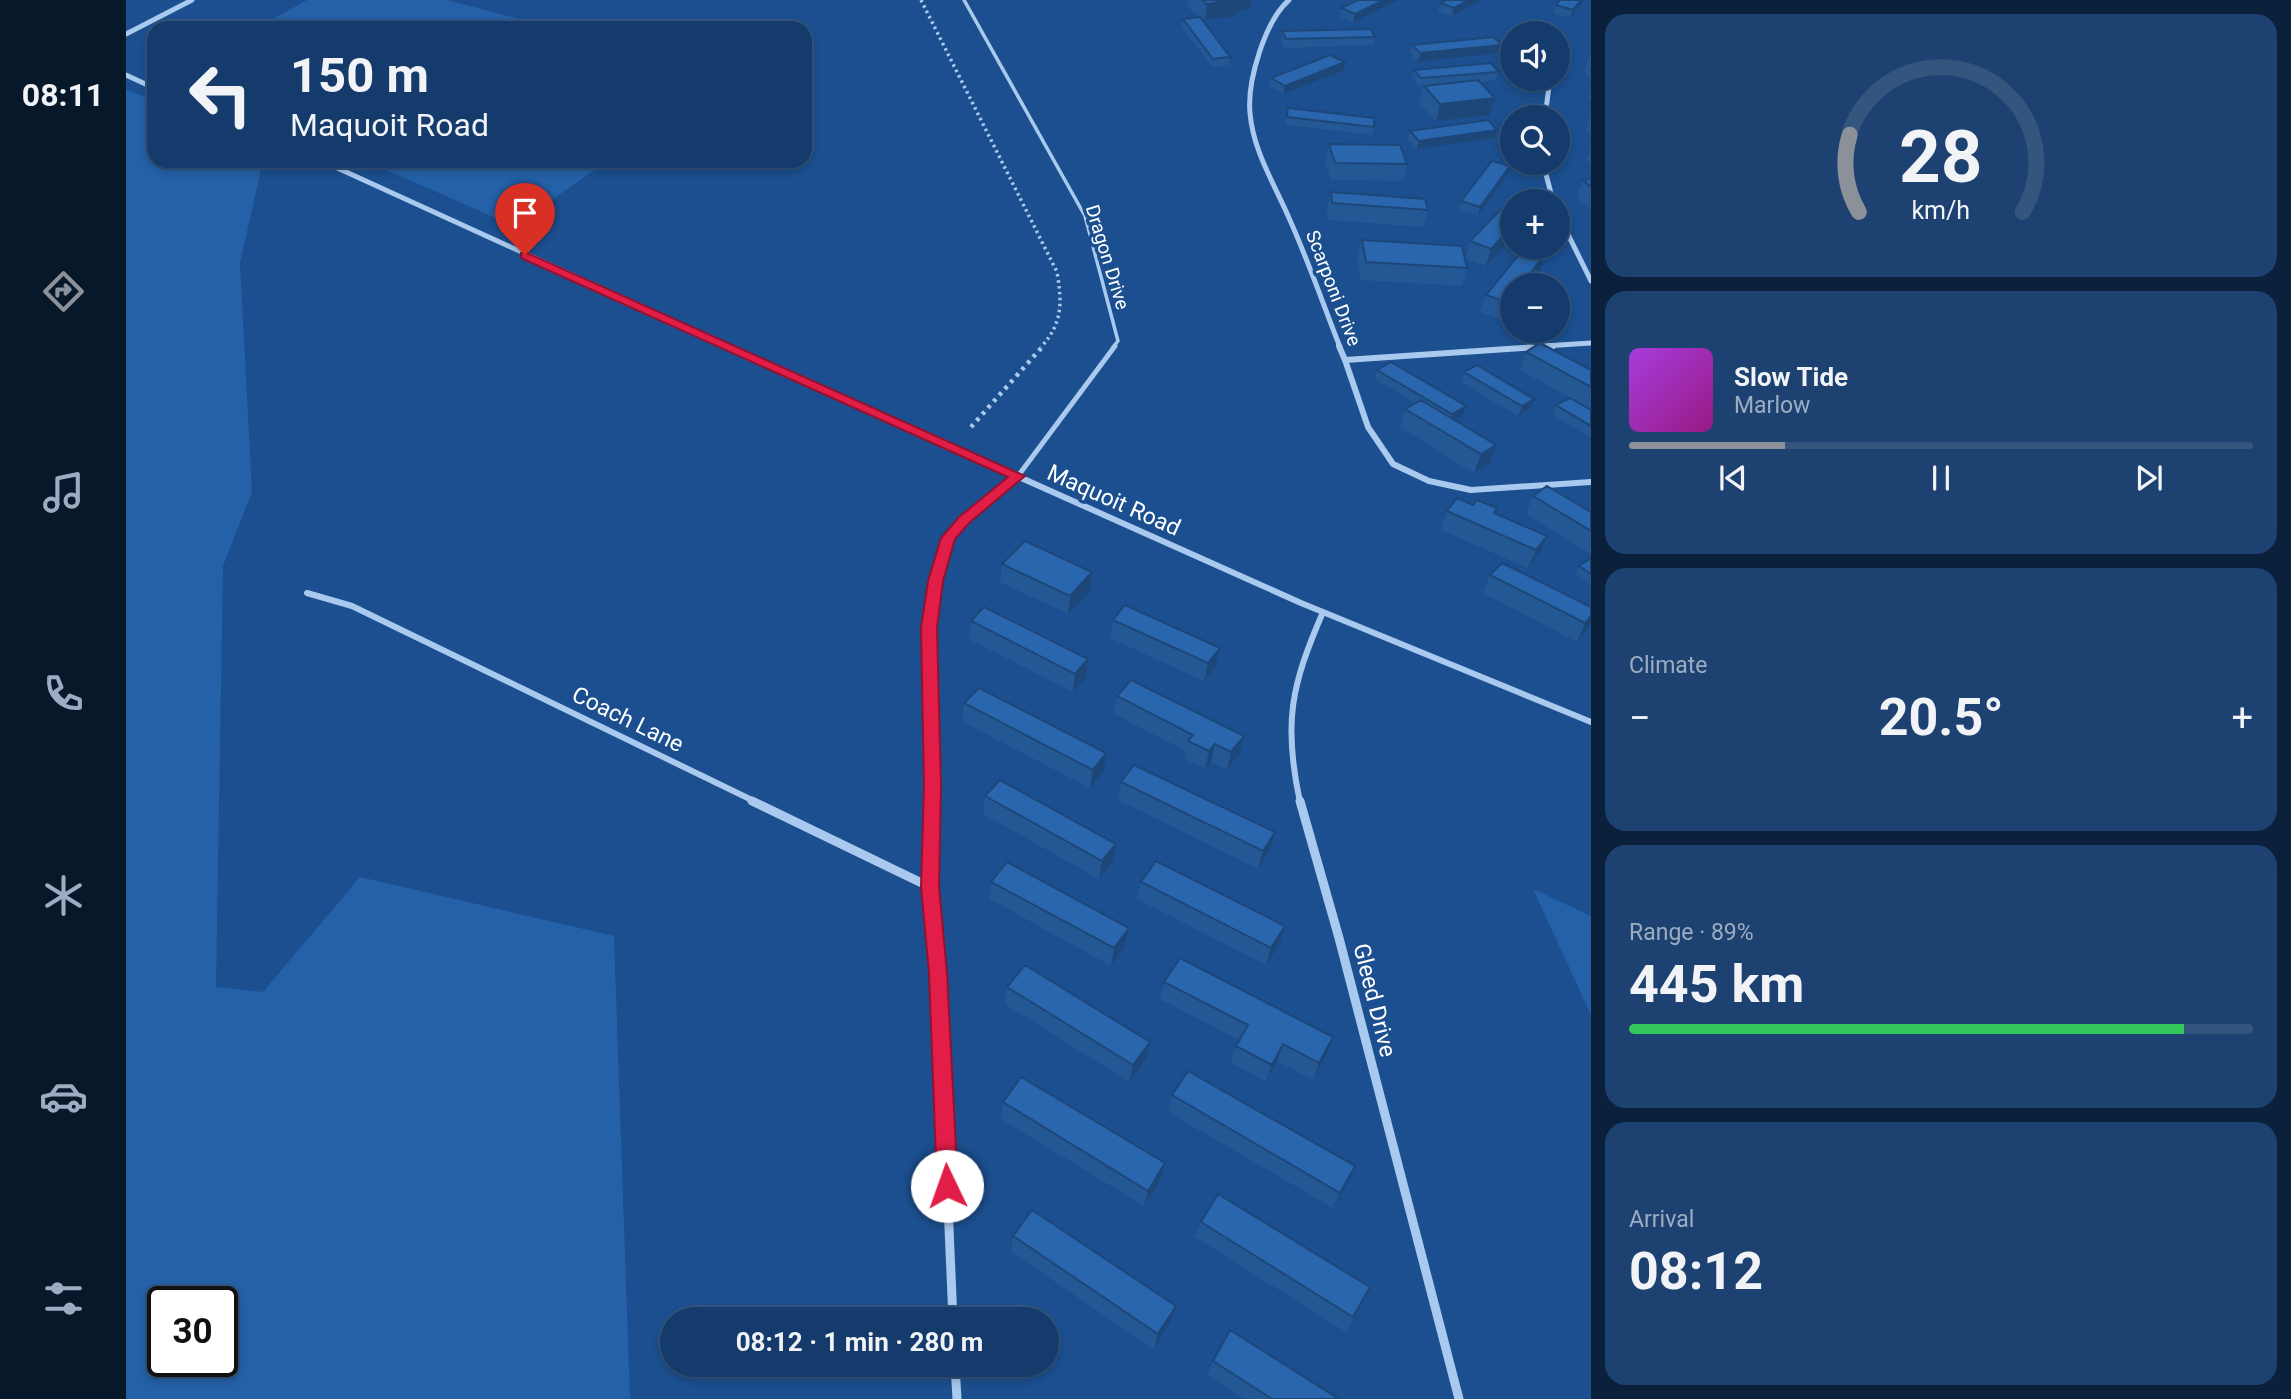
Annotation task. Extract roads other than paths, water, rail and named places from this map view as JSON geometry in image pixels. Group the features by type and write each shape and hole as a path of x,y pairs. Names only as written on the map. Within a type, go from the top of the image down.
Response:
{"street":[{"path":"151,21 192,0"},
{"name":"Scarponi Drive","path":"1289,0 1280,8 1261,48 1250,92 1250,115 1265,165 1290,219 1345,360 1591,343"},
{"path":"126,34 147,23"},
{"path":"126,75 147,85"},
{"name":"Maquoit Road","path":"337,168 648,312 1323,612 1504,689 1591,722"},
{"path":"1570,238 1591,281"},
{"path":"1345,360 1368,427 1393,464 1405,470 1429,481 1471,490 1591,482"},
{"path":"952,1307 938,973 930,887 932,785 928,652 935,581 948,538 964,520 1018,476"},
{"name":"Coach Lane","path":"307,593 352,606 930,887"},
{"name":"Gleed Drive","path":"1323,612 1297,674 1290,718 1292,752 1302,810 1338,935 1459,1399"},
{"path":"956,1377 957,1399"}],"lane":[{"name":"Dragon Drive","path":"964,0 1085,216 1118,341 1018,476"}]}
